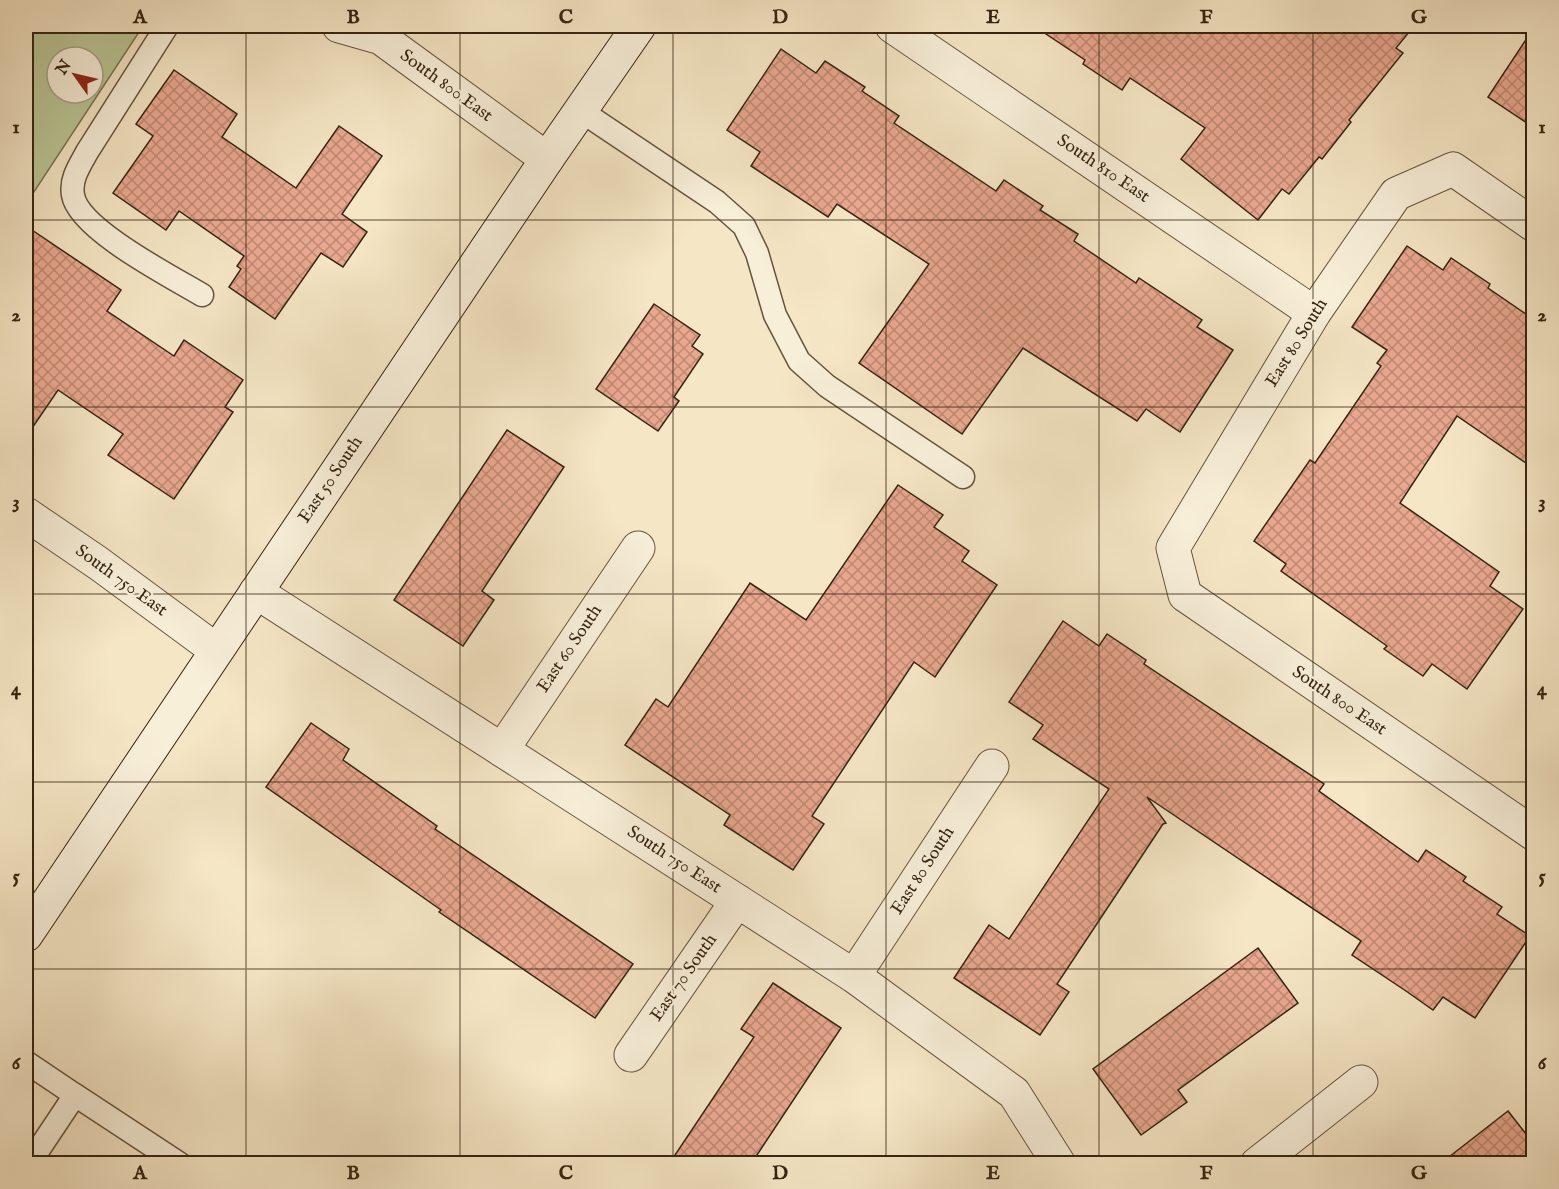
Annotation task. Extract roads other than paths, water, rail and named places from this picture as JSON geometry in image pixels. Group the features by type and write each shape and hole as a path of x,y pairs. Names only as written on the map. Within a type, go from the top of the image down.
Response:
{"street":[{"name":"South 800 East","path":"339,26 381,38 547,159"},
{"name":"East 50 South","path":"26,935 547,159 639,26"},
{"name":"South 810 East","path":"892,26 1314,313"},
{"name":"East 80 South","path":"1173,548 1314,313 1396,194 1452,169 1533,225"},
{"name":"South 750 East","path":"26,514 98,563 216,651"},
{"name":"East 60 South","path":"502,750 638,548"},
{"name":"South 800 East","path":"1173,548 1185,595 1533,834"},
{"name":"South 750 East","path":"256,592 854,976 1014,1093 1059,1164"},
{"name":"East 80 South","path":"854,976 992,766"},
{"name":"East 70 South","path":"631,1054 737,901"},
{"path":"1257,1164 1361,1082"}],"lane":[{"path":"167,26 75,173 73,195 81,213 101,233 202,295"},
{"path":"581,111 717,202 744,226 757,253 774,315 799,361 827,386 963,477"},
{"path":"26,1062 180,1164"},
{"path":"28,1164 75,1095"}]}
